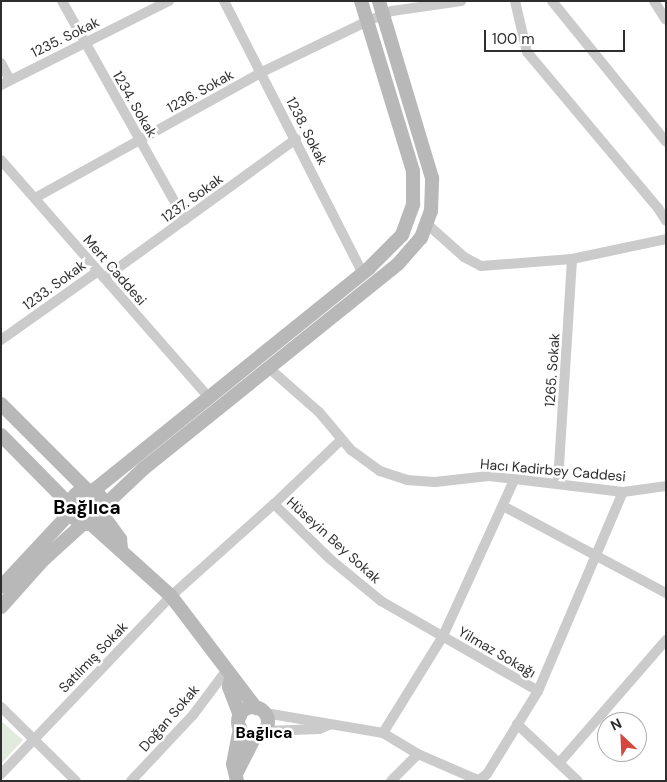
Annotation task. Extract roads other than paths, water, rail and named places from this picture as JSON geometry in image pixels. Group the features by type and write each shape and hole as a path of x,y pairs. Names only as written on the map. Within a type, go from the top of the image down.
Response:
{"main road":[{"path":"1,587 70,508 77,493 90,490 209,398 363,274 402,235 411,215 414,188 406,145 361,1"},
{"path":"1,607 43,560 103,510 143,469 407,257 427,224 433,193 429,164 381,8"},
{"path":"1,404 90,490 99,496 103,510 120,539 121,548"},
{"path":"1,435 70,508 113,546 121,548 171,596 228,675 238,682 261,710 268,724 260,734 237,776"},
{"path":"228,675 229,687 244,734 260,734"},
{"path":"237,776 234,754 240,722 245,710 261,710"}],"street":[{"name":"1234. Sokak","path":"62,1 185,220"},
{"name":"1235. Sokak","path":"6,82 168,1"},
{"name":"1238. Sokak","path":"224,1 262,72 363,274"},
{"name":"1236. Sokak","path":"35,198 262,72 368,21 381,8 460,1"},
{"path":"515,1 527,52 658,208 666,221"},
{"path":"552,1 666,142"},
{"path":"654,1 666,20"},
{"path":"1,62 6,82"},
{"name":"1237. Sokak","path":"101,275 185,220 296,139"},
{"name":"Mert Caddesi","path":"1,160 209,398"},
{"path":"427,224 464,257 481,266 572,259 666,239"},
{"name":"1265. Sokak","path":"558,482 572,259"},
{"name":"1233. Sokak","path":"1,340 101,275"},
{"name":"Hacı Kadirbey Caddesi","path":"270,368 319,412 341,440 380,471 407,480 435,482 478,475 558,482 623,492 666,486"},
{"path":"274,504 341,440"},
{"path":"383,733 443,636 515,478"},
{"path":"261,710 383,733 418,754 479,781 487,774 538,691 598,556 623,492"},
{"name":"Hüseyin Bey Sokak","path":"171,596 274,504 330,559 381,601 443,636"},
{"path":"502,506 666,593"},
{"name":"Satılmış Sokak","path":"1,774 171,596"},
{"name":"Yilmaz Sokağı","path":"443,636 538,691"},
{"path":"560,762 666,640"},
{"name":"Doğan Sokak","path":"131,781 228,675"},
{"path":"1,707 35,737 76,781"},
{"path":"260,734 319,729 329,724"},
{"path":"518,724 578,781"},
{"path":"391,781 418,754"}],"district":[{"name":"Bağlıca","path":"87,508"},
{"name":"Bağlıca","path":"264,733"}]}
